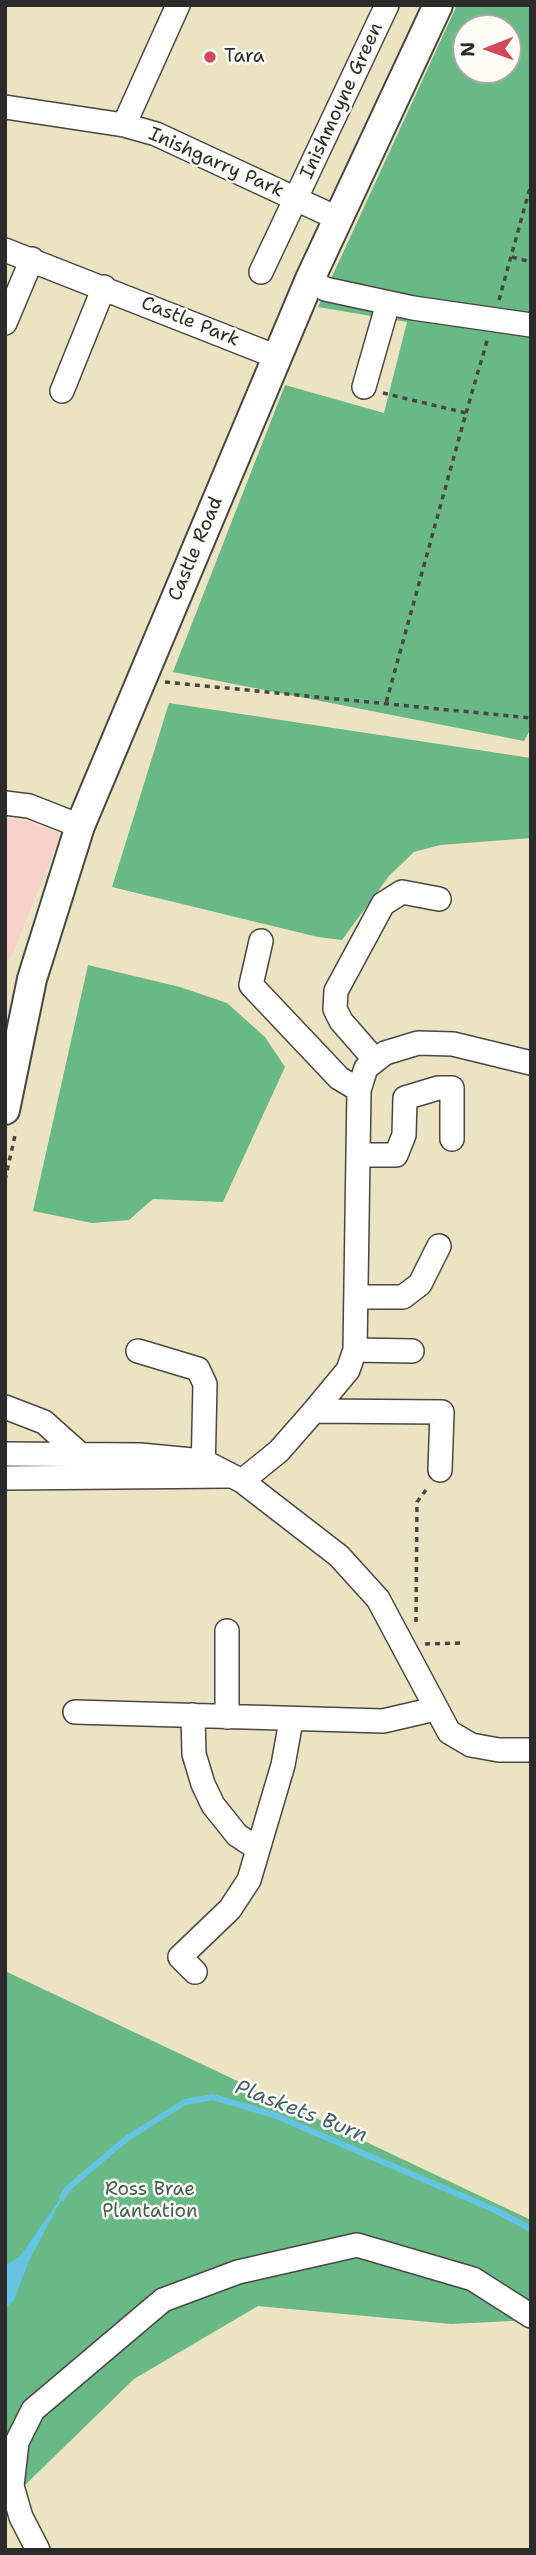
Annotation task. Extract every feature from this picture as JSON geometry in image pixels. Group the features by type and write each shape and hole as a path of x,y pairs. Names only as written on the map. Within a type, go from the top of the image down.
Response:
{"main road":[{"name":"Castle Road","path":"5,1110 13,1029 80,826 310,279 438,5"}],"street":[{"path":"124,125 178,5"},
{"name":"Inishmoyne Green","path":"261,272 387,5"},
{"name":"Inishgarry Park","path":"5,107 124,125 156,134 339,219"},
{"name":"Castle Park","path":"5,250 277,357"},
{"path":"5,323 32,259"},
{"path":"310,279 325,289 388,303 531,325"},
{"path":"62,391 104,287"},
{"path":"364,387 388,303"},
{"path":"5,803 29,806 80,826"},
{"path":"375,1060 341,1021 335,1009 336,991 383,904 402,892 439,900"},
{"path":"261,941 251,985 339,1078 359,1090"},
{"path":"235,1478 279,1451 348,1370 355,1350 359,1090 366,1068 398,1047 437,1043 453,1044 531,1063"},
{"path":"358,1155 396,1155 404,1135 405,1098 438,1088 452,1088 452,1139"},
{"path":"357,1297 403,1297 420,1284 439,1246"},
{"path":"355,1350 412,1351"},
{"path":"138,1351 188,1364 198,1370 205,1384 203,1469"},
{"path":"5,1407 44,1422 81,1455"},
{"path":"314,1411 442,1412 440,1470"},
{"path":"5,1454 140,1455 235,1478 357,1574 378,1599 412,1651 435,1709 449,1732 471,1745 499,1750 531,1750"},
{"path":"5,1478 203,1469"},
{"path":"227,1631 227,1717"},
{"path":"75,1713 193,1715 291,1721 383,1721 435,1709"},
{"path":"193,1715 193,1746 203,1784 213,1805 237,1835 258,1849"},
{"path":"195,1972 180,1957 230,1909 249,1880 283,1765 291,1721"},
{"path":"38,2550 21,2517 12,2486 16,2442 33,2410 163,2300 239,2272 357,2245 473,2279 531,2316"}],"path":[{"path":"512,257 531,262"},
{"path":"364,387 466,413 386,703"},
{"path":"159,681 531,718"},
{"path":"440,1470 417,1502 412,1651 461,1643"}],"shaded area":[{"path":"5,819 27,821 61,834 12,955 5,964"}],"green space":[{"path":"457,5 531,5 531,728 524,741 173,672 285,385 384,413 407,322 318,307 452,16 452,84 522,84 522,14 453,14"},
{"path":"169,703 531,758 531,838 440,845 414,852 389,876 342,940 318,937 112,887"},
{"path":"88,965 180,987 227,1003 265,1037 285,1067 223,1202 153,1199 129,1220 92,1223 33,1211"},
{"name":"Ross Brae Plantation","path":"5,1971 531,2220 531,2320 451,2324 258,2306 134,2379 24,2486 5,2427"}],"water":[{"path":"66,2191 29,2261 14,2300 5,2309 5,2266 20,2256"}],"waterway":[{"name":"Plaskets Burn","path":"62,2198 67,2189 126,2139 185,2102 213,2097 274,2115 495,2210 531,2229"}],"place":[{"name":"Tara","path":"210,57"}]}
